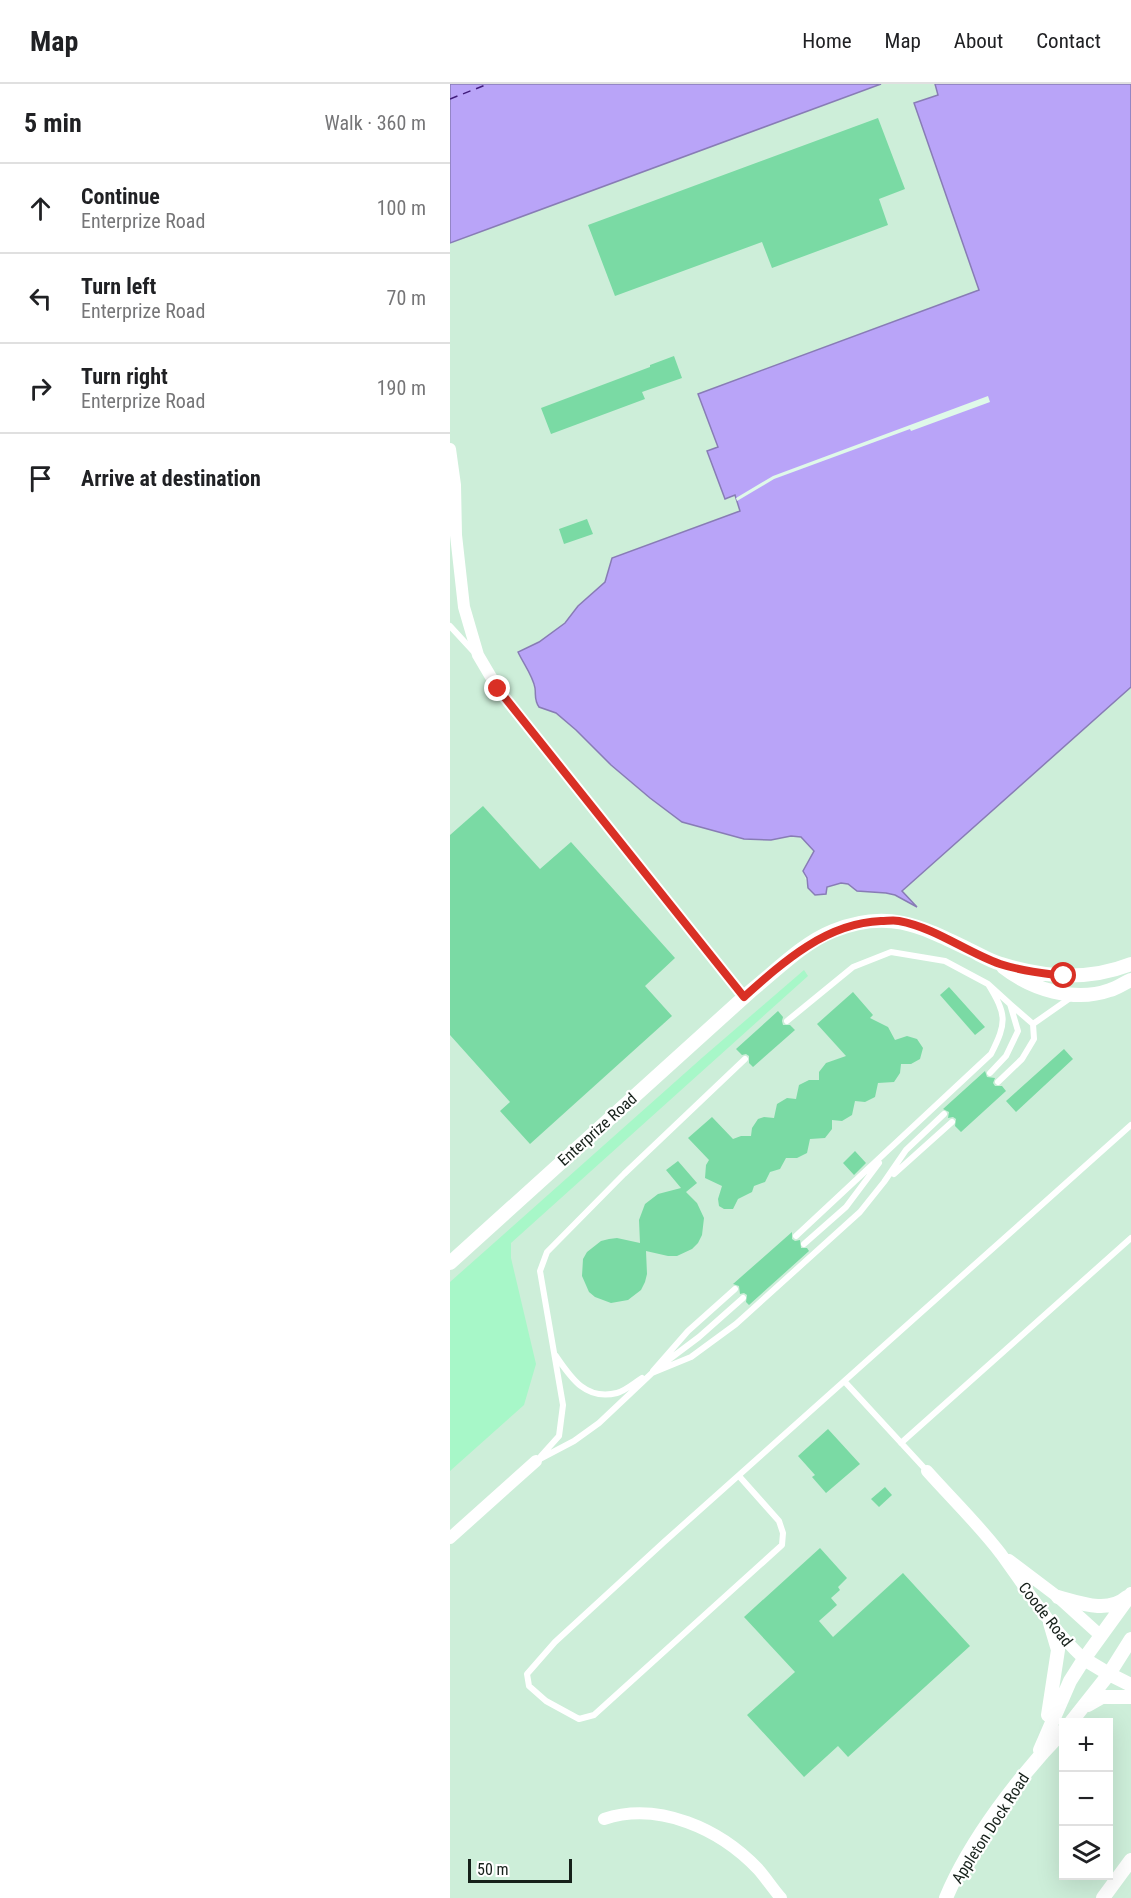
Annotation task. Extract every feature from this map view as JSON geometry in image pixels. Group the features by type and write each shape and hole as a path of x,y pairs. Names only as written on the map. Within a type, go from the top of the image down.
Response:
{"street":[{"path":"450,449 454,485 453,543 464,607 478,655 498,689 744,997"},
{"name":"Enterprize Road","path":"450,1263 744,997 802,950 832,932 863,922 898,920 940,935 999,964 1019,979 1044,990 1076,994 1108,991 1131,980"},
{"name":"Enterprize Road","path":"999,964 1032,972 1064,976 1099,975 1131,964"},
{"path":"450,1538 536,1461"},
{"name":"Coode Road","path":"927,1471 999,1552 1050,1623 1068,1644 1084,1659 1131,1685"},
{"name":"Coode Road","path":"999,1552 1058,1597 1101,1636 1129,1647"},
{"path":"1058,1597 1098,1606 1111,1605 1131,1594"},
{"name":"Appleton Dock Road","path":"1034,1762 1070,1681 1131,1594"},
{"path":"1043,1744 1058,1650 1050,1623"},
{"path":"1075,1718 1129,1647"},
{"path":"1081,1711 1102,1697 1131,1697"},
{"name":"Appleton Dock Road","path":"946,1898 970,1851 1034,1762 1059,1735"},
{"path":"604,1819 636,1813 660,1815 707,1830 735,1849 758,1869 781,1898"},
{"path":"1103,1898 1131,1860"}],"lane":[{"path":"450,626 478,655"},
{"path":"787,1021 853,967 891,952 945,961 988,984 1033,1024 1034,1039 1022,1059 998,1082"},
{"path":"796,1236 991,1054 1002,1031 1001,1006 988,984"},
{"path":"1033,1024 1076,994"},
{"path":"990,1073 1006,1056 1018,1031 1010,1004"},
{"path":"536,1461 559,1436 563,1405 540,1271 547,1252 624,1174 745,1059"},
{"path":"652,1372 691,1357 736,1324 860,1212 906,1150 944,1114"},
{"path":"884,1182 952,1122"},
{"path":"739,1476 780,1521 783,1533 782,1545 594,1715 579,1719 546,1701 530,1686 527,1674 555,1642 739,1476 1131,1125"},
{"path":"804,1244 846,1208 888,1150"},
{"path":"901,1443 1131,1238"},
{"path":"536,1461 574,1441 599,1423 652,1372 688,1331 735,1289"},
{"path":"555,1353 574,1382 596,1394 618,1393 652,1372 699,1337 743,1298"},
{"path":"845,1382 927,1471"}],"shaded area":[{"path":"450,84 881,84 450,243"},
{"path":"881,84 935,84 939,95 915,104 980,290 699,394 718,447 708,451 725,498 735,495 740,511 612,558 605,582 565,623 539,642 518,652 533,682 538,707 556,712 611,765 682,822 744,839 771,840 791,836 802,837 814,851 803,871 809,890 815,895 825,892 827,887 841,883 848,884 857,891 895,895 915,906 902,891 1131,687 1131,1898 450,1898 450,243"},
{"path":"935,84 1131,84 1131,687 902,891 917,907 895,895 857,891 848,884 841,883 827,887 826,894 815,895 808,888 807,878 803,871 814,851 801,837 791,836 771,840 744,839 682,822 611,765 556,713 539,707 532,679 518,652 539,642 565,623 578,606 605,582 612,558 740,511 735,495 725,499 707,451 718,447 698,394 979,290 914,103 938,95"}],"green space":[{"path":"804,970 808,976 511,1243 511,1258 536,1364 524,1405 450,1471 450,1282"}],"pier":[{"path":"988,396 990,402 774,479 737,501 736,498 773,476"}],"building":[{"path":"878,118 905,189 879,199 888,225 772,268 762,242 615,296 588,225"},
{"path":"674,356 682,378 642,392 645,399 551,434 541,408"},
{"path":"587,519 593,534 564,544 559,529"},
{"path":"483,806 540,869 571,842 675,958 645,986 672,1016 530,1144 500,1111 510,1102 450,1035 450,835"},
{"path":"949,987 985,1027 975,1035 940,995"},
{"path":"853,992 873,1015 870,1018 888,1027 895,1040 907,1036 917,1039 923,1048 920,1059 911,1064 901,1064 900,1073 894,1082 878,1083 875,1097 865,1102 855,1101 852,1115 842,1121 832,1120 832,1129 825,1138 810,1139 807,1153 797,1158 786,1158 780,1169 770,1172 765,1182 754,1186 752,1192 738,1199 733,1209 724,1209 719,1206 718,1199 722,1186 705,1178 706,1165 709,1160 688,1138 712,1117 733,1139 751,1136 752,1128 758,1119 774,1118 777,1104 787,1098 796,1099 799,1085 809,1080 819,1080 819,1072 826,1063 846,1056 817,1024"},
{"path":"778,1011 783,1017 783,1025 790,1025 795,1030 753,1067 749,1063 749,1056 742,1055 736,1049"},
{"path":"1064,1049 1073,1059 1016,1112 1006,1101"},
{"path":"985,1071 987,1077 995,1078 993,1083 995,1086 1002,1086 1006,1091 961,1132 955,1126 956,1119 948,1118 949,1112 943,1109"},
{"path":"855,1151 866,1163 854,1175 843,1163"},
{"path":"678,1161 697,1183 686,1192 697,1203 704,1218 702,1235 698,1243 692,1249 677,1256 646,1251 645,1282 641,1290 628,1300 611,1303 595,1297 589,1292 582,1276 583,1259 587,1252 601,1241 609,1239 617,1238 640,1243 639,1220 645,1204 658,1194 681,1188 666,1170"},
{"path":"792,1232 792,1239 800,1240 801,1248 807,1248 809,1251 749,1305 746,1302 747,1295 740,1294 739,1286 733,1284"},
{"path":"828,1429 860,1464 826,1493 812,1477 815,1475 798,1456"},
{"path":"885,1487 892,1495 879,1507 871,1499"},
{"path":"820,1548 847,1578 838,1587 840,1590 831,1598 837,1605 819,1621 833,1637 903,1573 970,1646 848,1757 838,1746 804,1777 747,1715 795,1672 744,1617"}],"ferry route":[{"path":"450,99 488,84"}],"route":[{"path":"498,689 744,997 802,950 832,932 863,922 898,920 940,935 999,964 1032,972 1064,976"}]}
